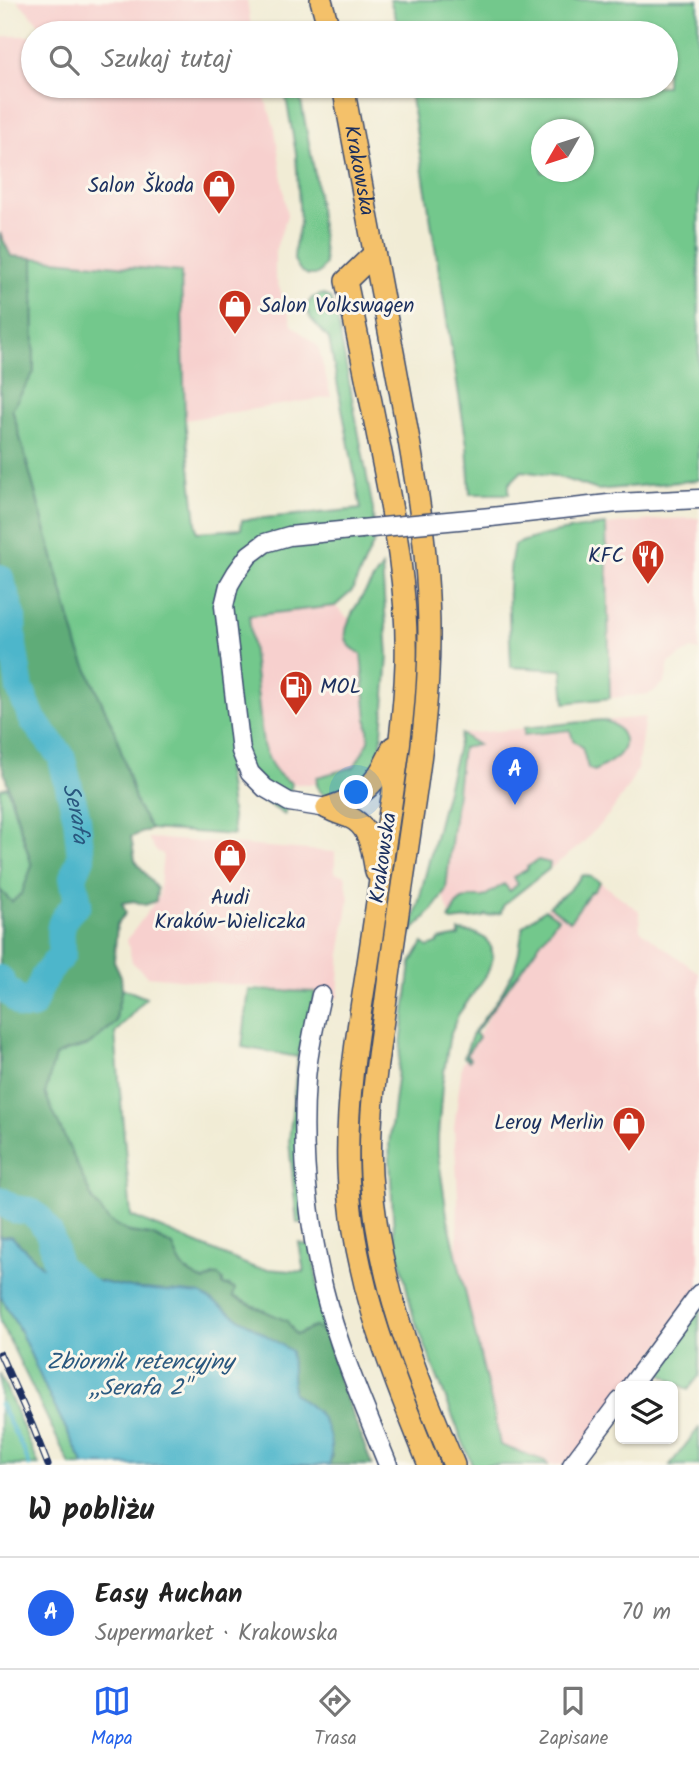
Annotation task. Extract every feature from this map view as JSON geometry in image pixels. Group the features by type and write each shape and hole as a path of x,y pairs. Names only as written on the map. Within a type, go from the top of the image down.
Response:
{"main road":[{"path":"321,0 327,21"},
{"name":"Krakowska","path":"344,98 418,489 429,579 427,693 418,776 373,1090 371,1172 378,1240 394,1308 425,1396 454,1465"},
{"name":"Krakowska","path":"374,254 346,281 389,492 403,593 406,660 402,726 352,1082 348,1126 349,1182 357,1252 374,1323 429,1465"},
{"path":"327,808 360,795 377,777 384,768 402,726"},
{"path":"327,808 350,817 368,834 379,886"}],"street":[{"path":"327,808 289,802 265,788 250,773 241,751 224,606 229,585 249,555 265,543 289,536 617,503 699,499"},
{"path":"321,995 311,1038 306,1078 304,1144 312,1235 325,1292 345,1354 388,1465"},
{"path":"635,1381 699,1294"},
{"path":"572,1465 615,1408"}],"shaded area":[{"path":"17,0 247,0 250,21 37,21"},
{"path":"21,36 21,98 265,98 275,129 287,215 275,251 275,276 293,326 318,346 331,397 185,420 180,272 11,256 0,233 0,38"},
{"path":"699,518 699,651 691,649 669,663 665,682 653,692 610,698 606,525"},
{"path":"335,606 349,619 345,636 348,645 361,654 369,741 354,767 317,777 316,784 287,782 277,774 263,745 249,615"},
{"path":"645,717 637,770 611,812 582,844 507,902 450,914 441,891 461,734"},
{"path":"148,838 335,852 335,873 345,875 349,899 341,949 338,998 147,976 132,962 127,940 159,896 163,854 156,851"},
{"path":"592,876 639,911 640,930 699,973 699,1292 634,1381 615,1381 615,1407 572,1465 494,1465 456,1301 458,1196 454,1128 462,1065 517,964 523,927 574,886 580,878"}],"green space":[{"path":"390,0 698,0 699,480 598,490 555,476 522,471 509,484 509,494 470,494 467,445 411,98 678,98 678,21 397,21"},
{"path":"286,98 300,98 316,180 325,264 315,275 308,275 300,270 294,260 300,223 296,153"},
{"path":"0,233 11,256 33,258 34,372 12,409 78,648 117,737 137,806 151,829 131,837 135,860 157,889 156,901 145,905 134,901 122,903 126,913 117,924 114,961 121,976 122,988 116,1022 89,1045 55,1056 45,1094 93,1200 108,1220 128,1232 153,1236 173,1246 187,1272 204,1281 218,1275 223,1280 223,1285 235,1289 233,1297 287,1321 296,1335 315,1327 327,1335 339,1380 372,1465 329,1465 332,1456 319,1415 293,1393 290,1351 201,1294 131,1288 47,1271 11,1236 0,1237 0,890 12,902 22,893 32,866 0,759"},
{"path":"33,258 181,272 185,420 197,532 241,529 242,520 361,509 329,339 311,319 306,307 312,298 322,294 330,298 337,318 373,509 374,542 352,591 335,606 249,616 263,745 277,772 292,783 285,815 258,797 235,768 226,767 234,835 151,829 137,806 117,737 78,648 12,408 34,372"},
{"path":"606,525 610,698 565,703 562,670 511,667 509,590 514,545 559,532"},
{"path":"382,567 388,656 381,746 370,778 330,799 319,790 317,777 354,767 369,741 361,654 348,643 346,631 359,602"},
{"path":"602,720 618,728 624,738 624,744 616,758 594,771 588,768 582,747 573,740 570,730 524,735 524,728"},
{"path":"461,734 478,745 462,748 446,889 439,901 411,932"},
{"path":"7,787 32,866 22,893 12,903 0,890 0,789"},
{"path":"538,860 550,863 549,869 507,902 501,913 452,921 449,919 456,905 462,900 483,897 504,884 510,891 518,884 513,877"},
{"path":"583,875 600,882 570,921 549,906"},
{"path":"545,909 558,918 475,1033 479,1037 466,1055 469,1061 464,1057 473,1033 500,996 514,970 523,926"},
{"path":"459,931 475,933 486,939 493,958 487,974 458,1015 449,1039 438,1136 447,1215 500,1445 545,1461 548,1465 472,1465 413,1315 394,1233 389,1144 411,963 423,943 428,947 437,944 439,940 459,936"},
{"path":"122,988 146,998 115,1033 131,1216 255,1268 304,1272 299,1243 311,1246 327,1335 314,1327 296,1335 286,1321 233,1296 230,1286 223,1285 214,1275 204,1281 192,1275 181,1263 173,1246 154,1236 117,1227 106,1218 96,1203 76,1166 45,1093 55,1056 89,1045 116,1023"},
{"path":"249,990 316,992 298,1057 242,1047"},
{"path":"298,1057 298,1137 303,1223 297,1223 289,1141"},
{"path":"0,1295 84,1465 70,1465 0,1321"},
{"path":"699,1304 699,1376 688,1390 678,1381 653,1368"},
{"path":"0,1374 39,1465 0,1465"},
{"path":"699,1428 699,1465 670,1465"}],"water":[{"name":"Zbiornik retencyjny ,,Serafa 2\"","path":"11,1236 47,1271 131,1288 201,1294 291,1351 293,1393 317,1412 329,1433 329,1465 84,1465 0,1295 0,1237"}],"waterway":[{"name":"Serafa","path":"0,578 12,615 13,645 20,689 33,720 61,756 77,818 81,858 73,877 78,903 66,915 61,925 62,954 44,977 32,1006 24,1006 4,987 0,979"},
{"name":"Serafa","path":"0,1200 13,1209 29,1211 40,1219 49,1233 57,1266 96,1299"},
{"path":"0,1404 29,1465"}],"railway":[{"path":"0,1354 48,1465"}],"place":[{"name":"Salon Škoda","path":"219,216"},
{"name":"Salon Volkswagen","path":"235,336"},
{"name":"KFC","path":"648,586"},
{"name":"MOL","path":"296,717"},
{"name":"Easy Auchan","path":"515,805"},
{"name":"Audi Kraków-Wieliczka","path":"230,885"},
{"name":"Leroy Merlin","path":"629,1153"}]}
